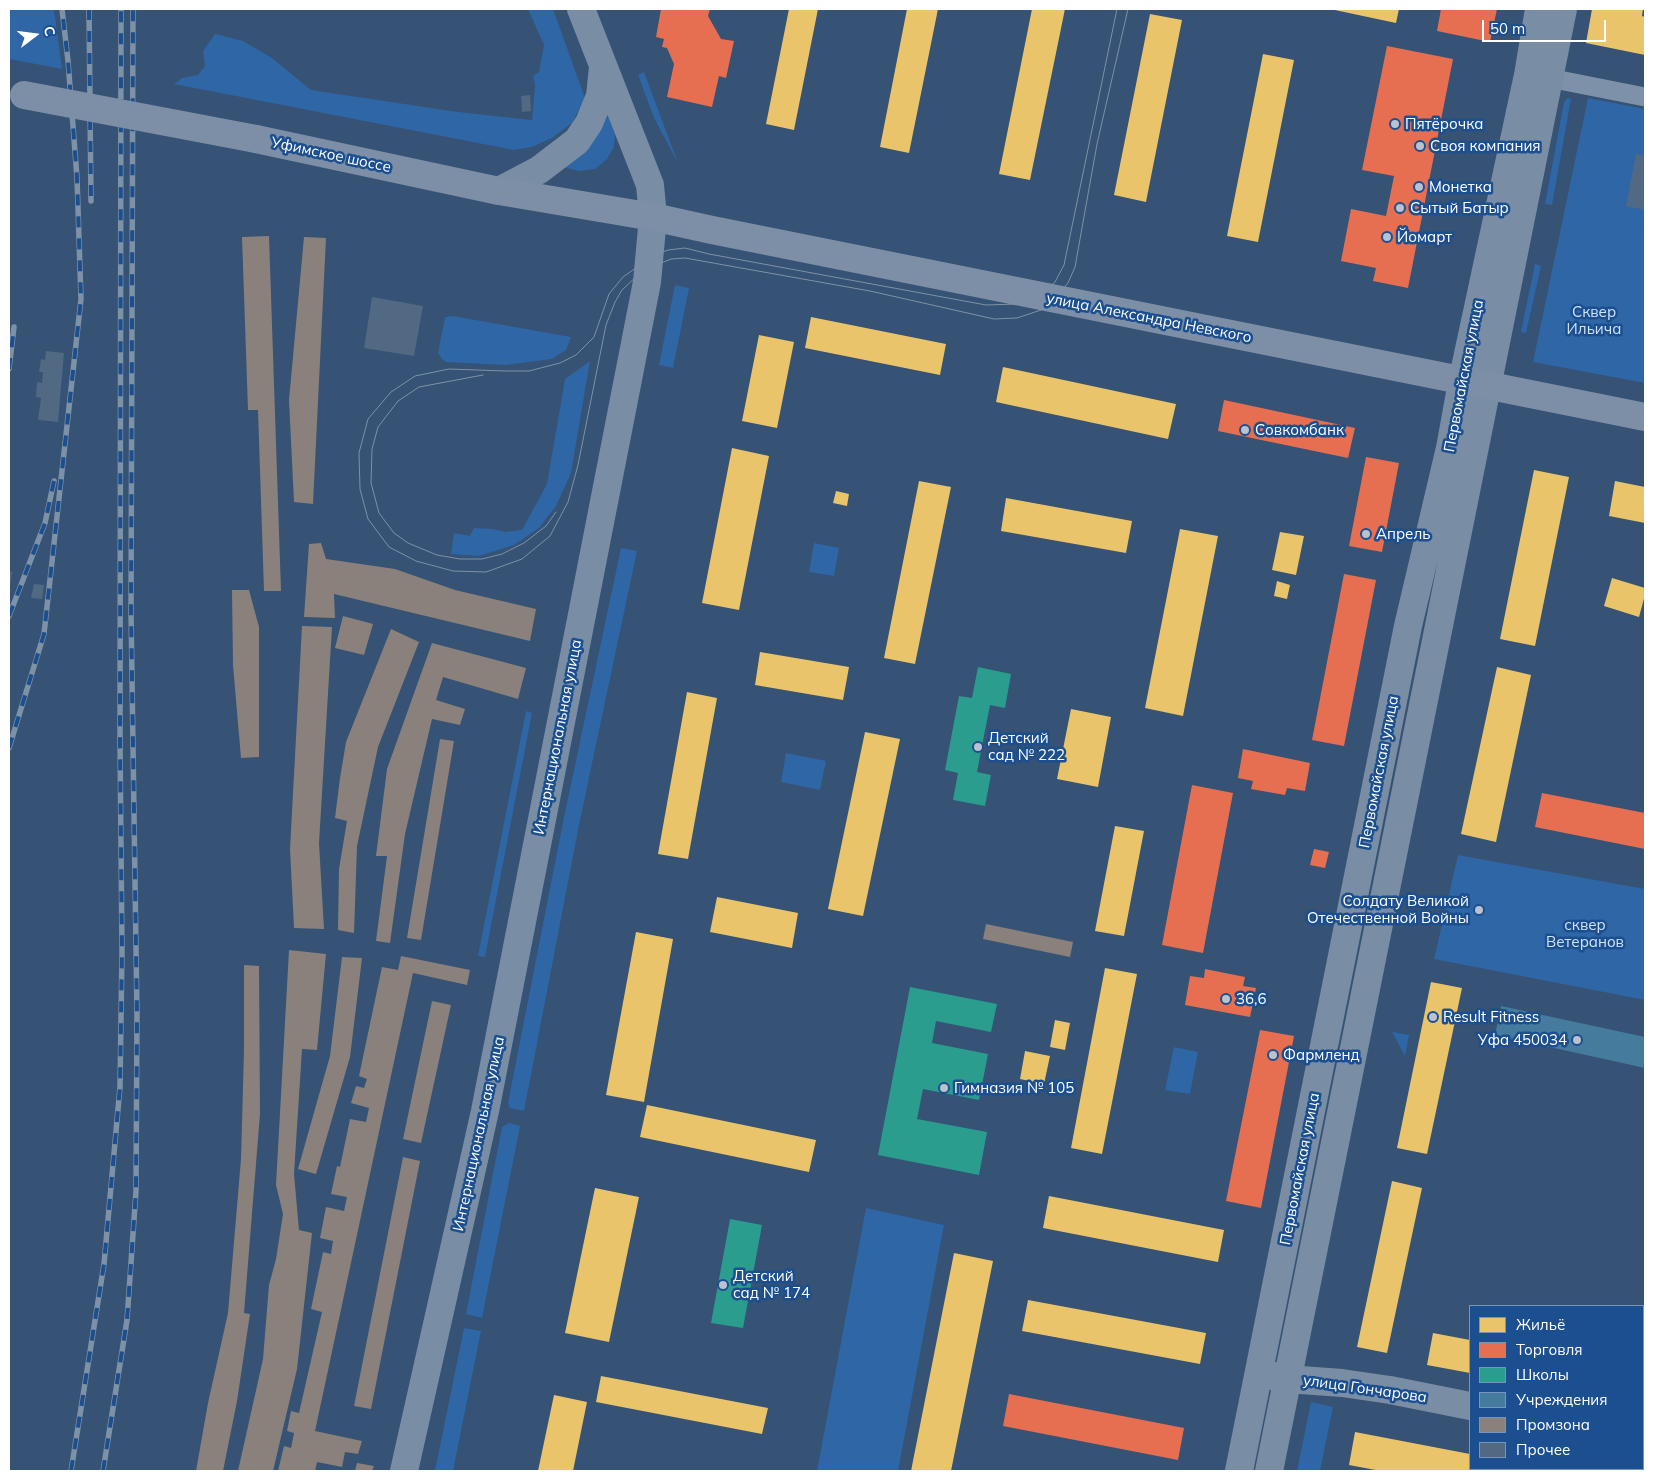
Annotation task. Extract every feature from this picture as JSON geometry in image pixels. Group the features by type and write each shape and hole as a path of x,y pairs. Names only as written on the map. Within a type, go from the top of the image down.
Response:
{"main road":[{"name":"Интернациональная улица","path":"404,1471 485,1111 647,282 653,217 650,185 581,9"},
{"name":"Первомайская улица","path":"1539,9 1539,76"},
{"name":"Первомайская улица","path":"1269,1471 1474,384 1539,76 1563,9"},
{"path":"499,191 540,170 577,141 589,123 600,96 603,67"},
{"name":"Уфимское шоссе","path":"16,93 256,139 499,191 653,217"},
{"name":"улица Александра Невского","path":"653,217 1645,417"},
{"name":"Первомайская улица","path":"1239,1471 1406,636 1450,448 1474,384"},
{"name":"улица Гончарова","path":"1259,1373 1287,1379 1342,1383 1390,1390 1469,1406"}],"street":[{"path":"1539,76 1645,97"}],"green space":[{"path":"9,9 54,9 62,69 9,59"},
{"path":"528,9 553,9 585,98 572,123 552,138 532,147 514,150 174,84 182,78 198,75 205,66 203,51 215,34 243,41 272,58 311,90 458,112 532,120 535,85 533,76 539,72 544,45"},
{"path":"644,72 678,163 654,118 638,75"},
{"path":"1568,98 1571,99 1552,205 1545,204 1564,102"},
{"name":"Сквер Ильича","path":"1588,98 1645,109 1645,383 1533,362"},
{"path":"607,110 615,136 614,147 607,159 595,169 579,171 562,167"},
{"path":"1535,264 1541,266 1526,333 1521,332"},
{"path":"675,285 689,288 673,368 659,365"},
{"path":"453,316 571,337 566,350 552,359 505,365 446,362 438,353 445,317"},
{"path":"590,361 571,473 556,506 539,528 514,545 479,556 451,554 454,533 470,536 474,528 505,532 522,530 547,484 565,379"},
{"path":"814,543 839,548 834,576 809,572"},
{"path":"621,548 637,551 579,825 524,1111 510,1108 508,1103 563,822"},
{"path":"526,711 532,713 485,957 478,956"},
{"path":"786,753 826,761 820,790 781,782"},
{"name":"сквер Ветеранов","path":"1458,855 1645,889 1645,1000 1434,959"},
{"path":"1392,1032 1409,1035 1405,1056"},
{"path":"1174,1047 1198,1052 1190,1094 1165,1090"},
{"path":"509,1123 520,1126 482,1318 466,1314 502,1127"},
{"path":"866,1208 944,1225 898,1471 817,1471"},
{"path":"464,1328 481,1331 453,1471 435,1471"},
{"path":"1311,1402 1333,1407 1320,1471 1297,1471"}],"building: Жильё":[{"path":"789,9 818,9 794,130 766,124"},
{"path":"907,9 938,9 909,153 880,147"},
{"path":"1032,9 1065,9 1030,180 999,174"},
{"path":"1330,9 1399,9 1396,23"},
{"path":"1592,9 1643,9 1642,16 1645,17 1645,55 1586,43"},
{"path":"1150,14 1182,20 1146,202 1114,195"},
{"path":"1263,54 1294,60 1258,242 1227,236"},
{"path":"811,317 946,344 940,375 805,348"},
{"path":"759,335 794,342 777,428 742,421"},
{"path":"1003,367 1176,404 1168,439 996,402"},
{"path":"732,448 769,456 739,610 702,603"},
{"path":"1534,470 1569,477 1535,646 1500,639"},
{"path":"919,481 951,487 915,664 884,658"},
{"path":"1615,481 1645,487 1645,523 1609,516"},
{"path":"836,491 849,494 847,506 833,503"},
{"path":"1006,498 1132,521 1126,553 1001,531"},
{"path":"1180,529 1218,536 1183,716 1145,708"},
{"path":"1280,532 1304,536 1296,575 1272,570"},
{"path":"1612,578 1645,588 1639,617 1604,606"},
{"path":"1277,581 1290,585 1287,599 1274,596"},
{"path":"760,652 849,667 843,700 755,685"},
{"path":"1497,667 1531,675 1496,842 1461,834"},
{"path":"687,692 717,698 688,859 658,854"},
{"path":"1071,709 1111,717 1098,787 1057,779"},
{"path":"865,732 900,739 863,916 828,909"},
{"path":"1115,826 1144,831 1124,936 1095,931"},
{"path":"717,897 798,913 792,948 710,932"},
{"path":"636,932 673,939 644,1102 606,1095"},
{"path":"1105,968 1137,974 1102,1154 1071,1148"},
{"path":"1431,982 1462,988 1427,1154 1397,1148"},
{"path":"1055,1020 1070,1023 1065,1050 1050,1047"},
{"path":"1025,1051 1050,1056 1044,1084 1020,1079"},
{"path":"647,1105 816,1140 809,1172 640,1137"},
{"path":"1392,1181 1422,1188 1387,1353 1357,1347"},
{"path":"595,1188 639,1197 609,1342 565,1333"},
{"path":"1049,1196 1224,1230 1218,1262 1043,1228"},
{"path":"954,1253 993,1261 951,1471 911,1471"},
{"path":"1028,1300 1206,1333 1200,1364 1022,1331"},
{"path":"1433,1333 1469,1340 1469,1373 1427,1365"},
{"path":"601,1376 768,1408 762,1434 596,1402"},
{"path":"554,1395 587,1402 573,1471 538,1471"},
{"path":"1355,1432 1469,1454 1469,1470 1488,1470 1381,1471 1349,1465"}],"building: Торговля":[{"path":"661,9 710,9 708,16 721,39 734,41 726,78 719,76 712,107 667,97 674,64 667,48 662,47 664,39 656,37"},
{"path":"1441,9 1497,9 1490,42 1437,31"},
{"path":"1387,46 1453,59 1408,288 1373,281 1376,268 1341,261 1351,209 1386,216 1394,176 1362,170"},
{"path":"1224,400 1355,428 1348,458 1218,431"},
{"path":"1366,457 1399,463 1382,552 1349,546"},
{"path":"1344,574 1376,580 1344,746 1312,740"},
{"path":"1243,749 1310,763 1305,791 1287,788 1285,795 1251,789 1253,781 1238,778"},
{"path":"1192,785 1233,793 1203,953 1162,945"},
{"path":"1542,793 1645,813 1645,849 1535,827"},
{"path":"1314,849 1329,852 1325,868 1310,865"},
{"path":"1205,969 1245,977 1243,986 1256,988 1250,1017 1185,1005 1190,976 1204,978"},
{"path":"1260,1030 1294,1036 1261,1208 1226,1201"},
{"path":"1009,1394 1184,1428 1178,1460 1003,1426"}],"building: Школы":[{"path":"978,667 1011,674 1005,708 990,705 977,772 991,775 985,806 953,800 958,773 945,770 959,696 972,698"},
{"path":"910,987 997,1004 991,1032 936,1021 932,1043 988,1054 979,1100 923,1089 917,1119 987,1132 979,1175 878,1155"},
{"path":"730,1219 762,1225 743,1328 711,1323"}],"building: Учреждения":[{"path":"1501,1006 1645,1037 1645,1068 1495,1035"}],"building: Промзона":[{"path":"269,236 281,591 264,591 258,410 248,410 242,237"},
{"path":"304,237 326,238 313,504 294,502 289,400"},
{"path":"321,543 326,559 395,569 455,590 536,609 530,641 334,594 335,618 304,617 309,544"},
{"path":"232,590 249,590 259,627 259,757 241,758 233,665"},
{"path":"343,616 373,624 364,655 335,648"},
{"path":"302,626 332,627 319,843 324,929 294,928 290,849"},
{"path":"391,629 419,642 378,747 357,846 354,933 338,930 339,869 347,821 335,818 346,742"},
{"path":"432,643 526,668 518,699 443,677 436,700 465,709 460,725 432,719 405,834 390,943 376,941 387,856 376,856 387,769"},
{"path":"440,739 454,741 421,940 407,938"},
{"path":"986,924 1073,942 1070,957 983,939"},
{"path":"289,950 326,954 317,1050 302,1049 294,1174 299,1230 312,1233 297,1369 273,1471 238,1471 263,1359 269,1285 276,1259 283,1214 276,1185"},
{"path":"401,956 470,970 467,985 413,973 315,1431 362,1441 358,1454 345,1452 342,1467 317,1462 315,1471 278,1471 284,1446 291,1448 294,1433 287,1431 291,1411 299,1413 322,1312 311,1309 323,1252 331,1254 333,1241 320,1238 326,1207 344,1211 347,1197 331,1194 337,1166 340,1167 350,1119 366,1122 369,1108 351,1103 356,1086 364,1088 367,1079 359,1076 382,967 398,970"},
{"path":"342,957 362,958 350,1057 316,1174 298,1169 330,1056"},
{"path":"244,965 259,966 260,1114 244,1313 250,1314 237,1401 223,1471 196,1471 208,1403 228,1313 241,1159"},
{"path":"432,1001 451,1005 421,1143 403,1139"},
{"path":"403,1157 420,1161 371,1409 354,1406"},
{"path":"357,1463 374,1466 372,1471 355,1471"}],"building: Прочее":[{"path":"530,95 531,111 522,112 521,96"},
{"path":"1636,154 1645,156 1645,210 1626,206"},
{"path":"372,297 423,306 414,356 364,348"},
{"path":"46,351 64,353 58,422 38,420 41,398 36,397 37,382 42,383 43,372 39,372 41,359 45,360"},
{"path":"9,571 12,572 10,586 9,586"},
{"path":"34,584 44,585 42,599 31,598"}],"tram line":[{"path":"1117,9 1064,265 1055,282 1040,296 1017,304 986,305 685,248 668,250 654,255 623,277 609,294 594,337 576,355 560,363 529,371 449,369 415,376 391,392 368,419 359,453 360,489 368,519 389,547 416,561 453,571 486,572 522,559 550,536 568,502 578,465 606,325 615,302 622,290 639,274 671,259 685,258 870,291 994,319 1017,318 1041,310 1068,283 1075,267 1097,144 1128,9"},
{"path":"483,375 419,387 398,401 378,427 372,449 371,483 379,513 394,533 408,543 437,555 460,559 482,559 502,554 524,543 546,526 556,512"}],"railway":[{"path":"9,748 44,634 81,299 77,178 62,9"},
{"path":"89,9 91,201"},
{"path":"71,1471 104,1264 120,1087 122,951 120,741 121,9"},
{"path":"103,1471 127,1320 136,1191 137,1015 131,611 133,9"},
{"path":"9,369 14,327"},
{"path":"9,616 45,523 54,481"}],"place":[{"name":"Пятёрочка","path":"1395,124"},
{"name":"Своя компания","path":"1420,146"},
{"name":"Монетка","path":"1419,187"},
{"name":"Сытый Батыр","path":"1400,208"},
{"name":"Йомарт","path":"1387,237"},
{"name":"Совкомбанк","path":"1245,430"},
{"name":"Апрель","path":"1366,534"},
{"name":"Детский сад № 222","path":"978,747"},
{"name":"Солдату Великой Отечественной Войны","path":"1479,910"},
{"name":"36,6","path":"1226,999"},
{"name":"Result Fitness","path":"1433,1017"},
{"name":"Уфа 450034","path":"1577,1040"},
{"name":"Фармленд","path":"1273,1055"},
{"name":"Гимназия № 105","path":"944,1088"},
{"name":"Детский сад № 174","path":"723,1285"}]}
